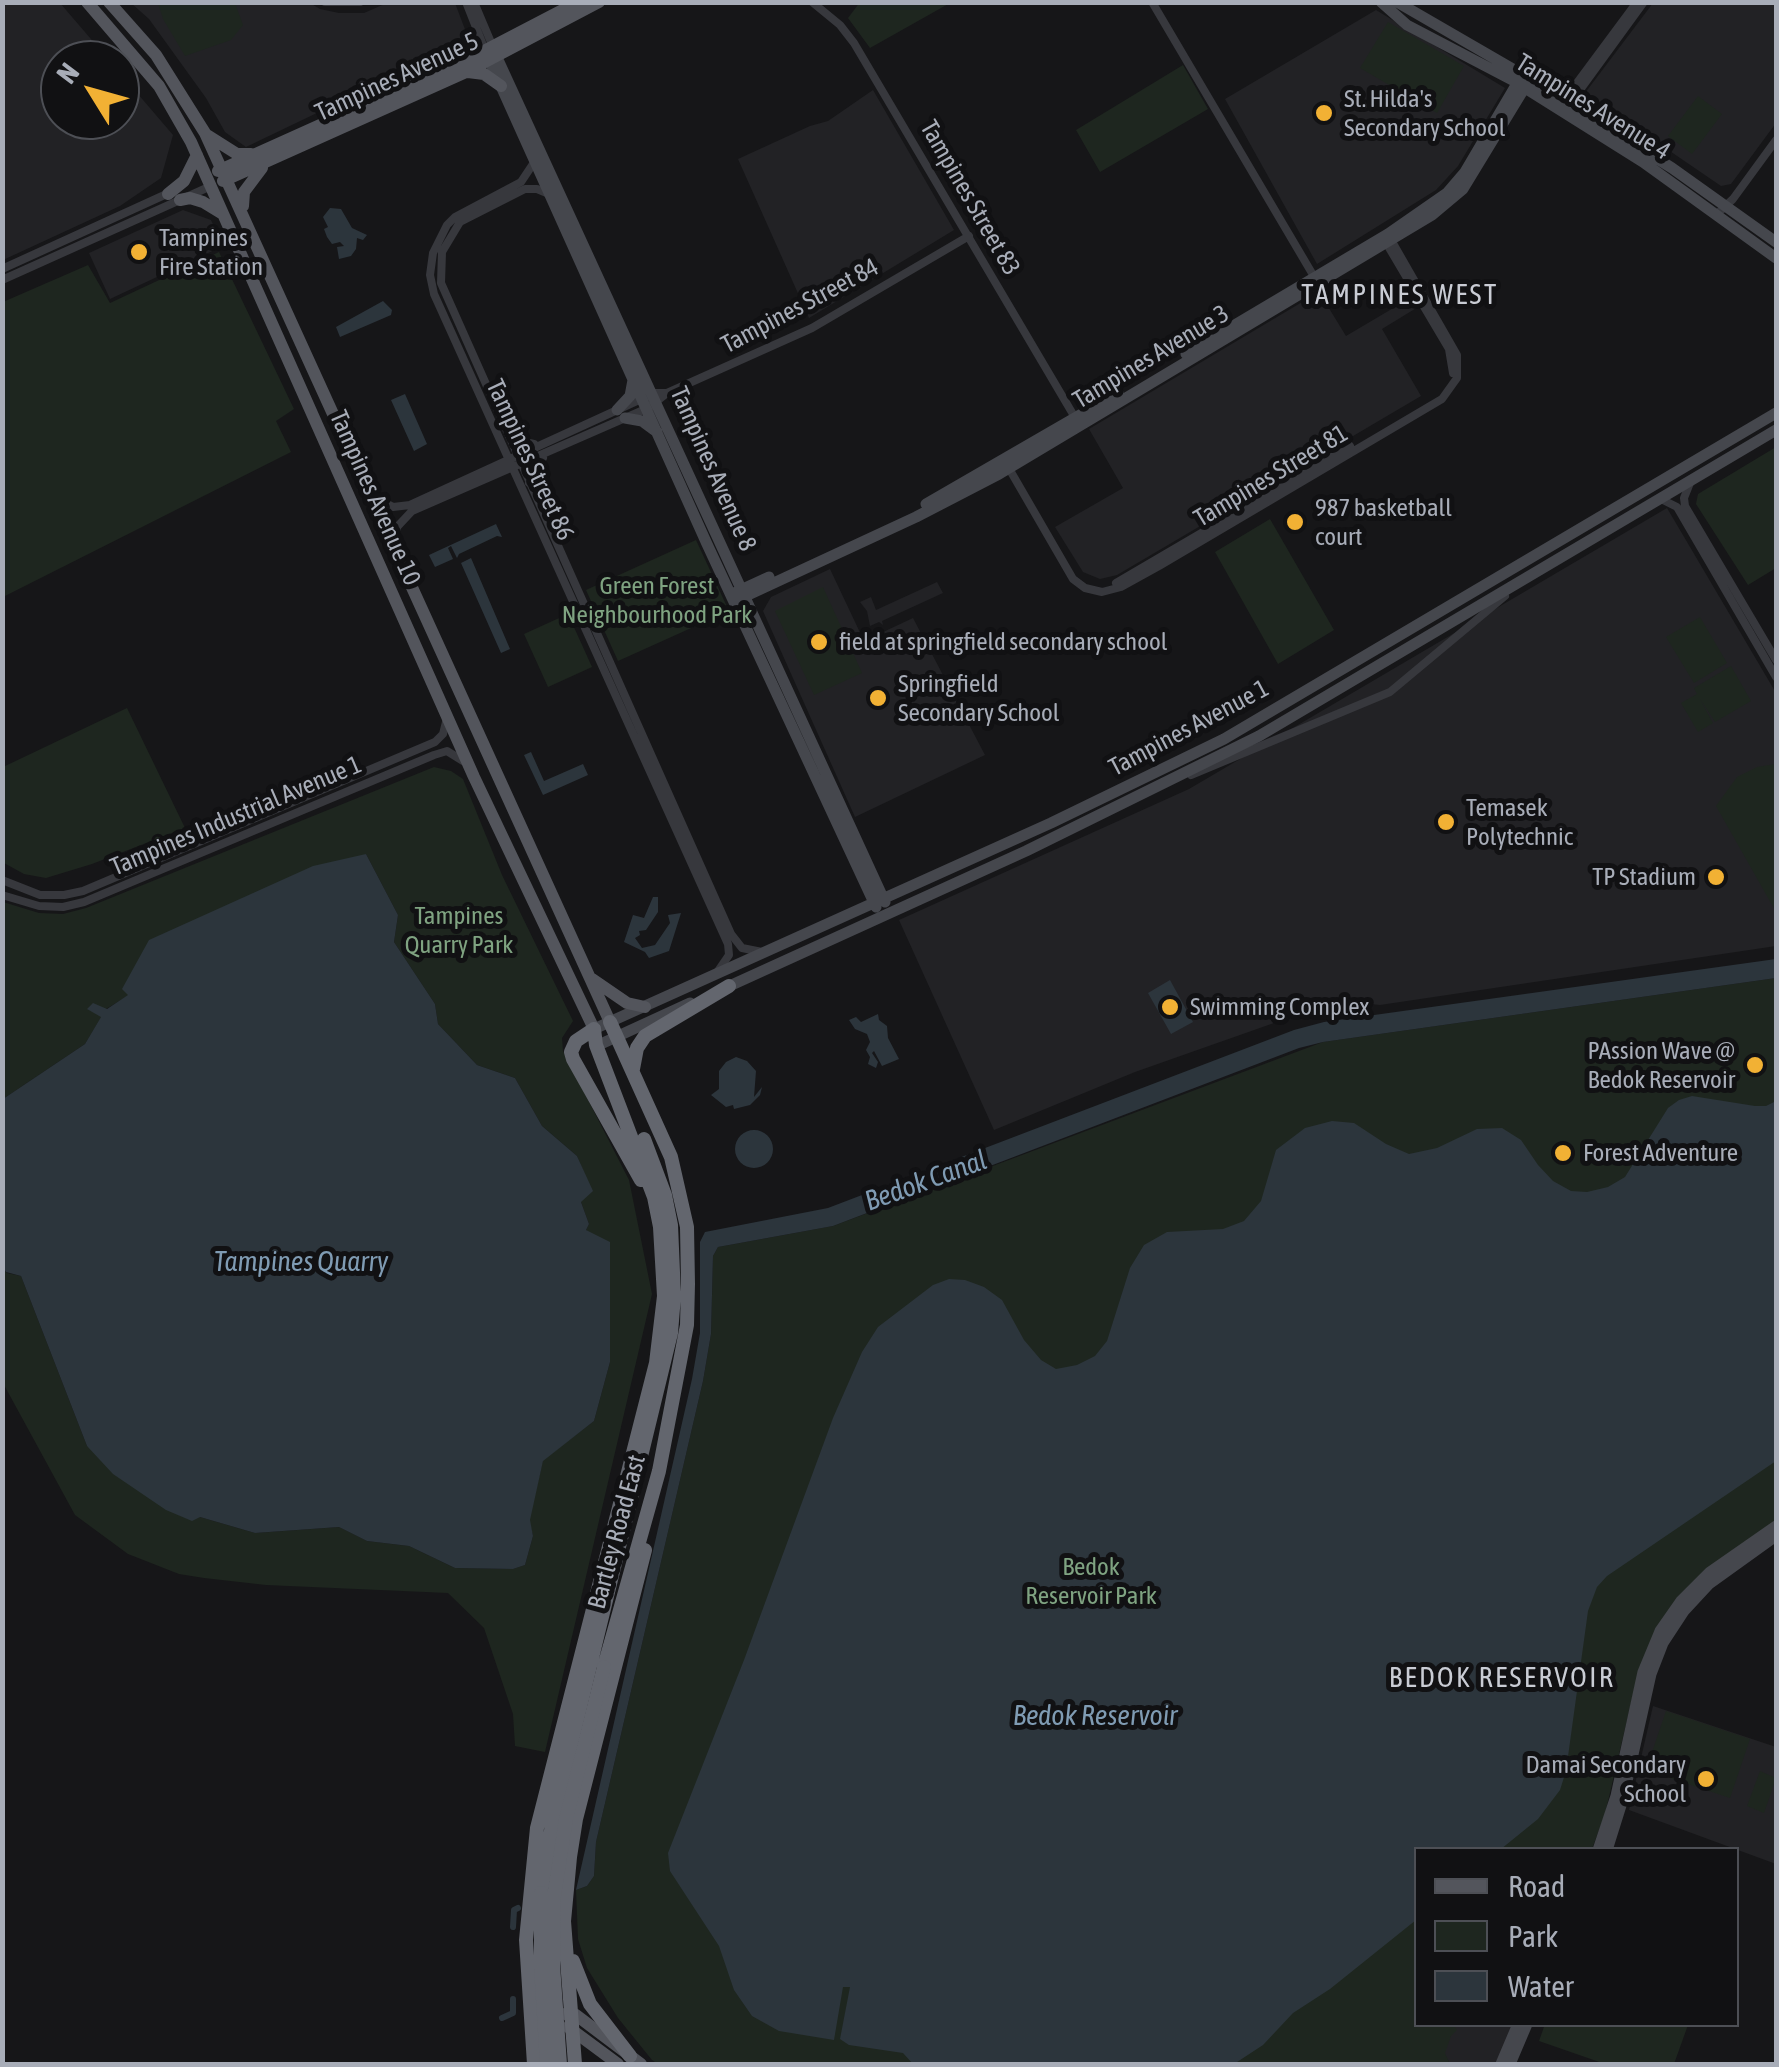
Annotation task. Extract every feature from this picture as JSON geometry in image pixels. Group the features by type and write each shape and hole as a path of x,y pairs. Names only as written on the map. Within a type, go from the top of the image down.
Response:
{"highway":[{"path":"633,1078 634,1057 641,1040 729,986"},
{"name":"Bartley Road East","path":"548,2064 540,1931 546,1855 618,1586 658,1471 686,1326 687,1227 671,1157 610,1022"},
{"path":"534,2064 526,1964 537,1828 662,1332 663,1268 654,1197 596,1046 598,1036 576,1041 571,1052 573,1059 642,1182 663,1268"},
{"name":"Bartley Road East","path":"560,2064 553,1965 554,1896 560,1854 665,1368 674,1296 666,1195 598,1036"},
{"path":"575,2064 564,1900 576,1820 648,1540 658,1471"},
{"path":"567,1941 590,2004 630,2062"}],"main road":[{"name":"Tampines Avenue 10","path":"87,2 159,86 197,155 474,776 598,1036"},
{"name":"Tampines Avenue 10","path":"109,2 156,55 225,173 610,1022"},
{"name":"Tampines Avenue 5","path":"225,173 272,160 466,72 578,2"},
{"name":"Tampines Avenue 5","path":"209,181 256,153 600,2"},
{"name":"Tampines Avenue 4","path":"1381,2 1408,25 1558,96 1776,242"},
{"name":"Tampines Avenue 4","path":"1396,2 1524,81 1628,153 1726,209 1776,258"},
{"name":"Tampines Avenue 8","path":"491,53 501,86 534,160 633,375 654,399 660,435 738,595"},
{"name":"Tampines Avenue 8","path":"491,53 654,399 738,595 882,907"},
{"path":"466,72 484,74 501,86"},
{"name":"Tampines Avenue 3","path":"738,595 951,500 1445,206 1462,189 1524,81"},
{"path":"205,133 236,154 256,153"},
{"path":"197,155 174,197 204,202 223,214"},
{"path":"243,211 248,184 272,160"},
{"path":"633,375 630,396 621,414 642,421 660,435"},
{"name":"Tampines Avenue 1","path":"882,907 1026,851 1167,783 1776,412"},
{"name":"Tampines Avenue 1","path":"598,1036 618,1036 729,986 1020,838 1228,744 1552,562 1776,430"},
{"path":"1639,494 1648,506"},
{"path":"1533,558 1548,558 1552,562"},
{"path":"1020,838 1027,845 1026,851"},
{"name":"Tampines Avenue 1","path":"598,1036 610,1022 716,974 766,952 834,930"},
{"path":"590,978 626,1003 645,1006"},
{"path":"1599,1847 1616,1796 1643,1672 1660,1630 1698,1583 1776,1526"},
{"path":"1607,1847 1623,1799 1651,1674 1663,1643 1684,1611 1709,1584 1776,1536"},
{"path":"526,1964 537,1991 556,2016 572,2030 630,2062"},
{"path":"532,2047 540,2030 556,2016 572,2014 630,2062"},
{"path":"1501,2064 1517,2027"},
{"path":"1510,2064 1526,2027"}],"street":[{"path":"325,2 360,2"},
{"path":"466,2 491,53"},
{"path":"474,2 491,53"},
{"name":"Tampines Street 83","path":"812,2 848,33 1078,421"},
{"path":"1152,2 1316,280"},
{"path":"1558,96 1574,88 1641,2"},
{"path":"1576,108 1580,90 1641,2"},
{"path":"1726,209 1776,140"},
{"name":"Tampines Street 86","path":"511,457 501,423 440,283 439,265 447,240 460,222 508,194 528,176 534,160"},
{"path":"2,280 209,181"},
{"name":"Tampines Street 86","path":"550,195 525,189 455,217 433,253 430,274 434,294 497,438 525,485 732,934 742,948 766,952"},
{"path":"2,270 174,197"},
{"name":"Tampines Street 84","path":"621,414 812,328 969,236"},
{"name":"Tampines Street 81","path":"1009,463 1073,579 1085,588 1102,592 1159,566 1442,399 1457,378 1457,354 1388,239"},
{"path":"368,492 393,507 410,505 511,457 621,414"},
{"path":"396,557 396,533 404,516 550,452 621,414"},
{"path":"501,423 520,441 542,444"},
{"path":"484,470 494,455 497,438"},
{"path":"493,478 525,485 550,452"},
{"path":"1693,479 1684,498 1685,506 1776,660"},
{"name":"Tampines Street 86","path":"525,485 728,944 728,955 716,974"},
{"path":"1660,498 1678,507 1776,676"},
{"name":"Tampines Avenue 1","path":"1167,783 1218,766 1390,692 1524,578"},
{"name":"Tampines Industrial Avenue 1","path":"2,880 40,895 83,891 435,742 446,729 446,710"},
{"name":"Tampines Industrial Avenue 1","path":"2,894 39,906 84,902 447,751 462,759 474,776"}],"shaded area":[{"path":"2,3 60,3 92,40 40,40 40,140 140,140 140,96 173,135 161,178 120,206 3,260"},
{"path":"131,3 310,3 339,13 364,13 387,3 455,3 469,40 246,147 225,132 206,98 149,19"},
{"path":"1653,3 1776,3 1776,123 1731,184 1721,186 1585,93"},
{"name":"St. Hilda's Secondary School","path":"1376,10 1505,88 1458,166 1436,190 1317,264 1225,99"},
{"path":"873,90 954,230 809,318 738,159 828,121"},
{"name":"Tampines Fire Station","path":"183,210 211,220 223,246 110,299 89,253"},
{"path":"1319,292 1346,336 1412,297 1418,307 1382,329 1421,396 1117,575 1100,579 1083,572 1055,527 1123,488 1089,429"},
{"name":"Temasek Polytechnic","path":"1667,508 1776,693 1776,946 1380,1005 1325,1005 1135,1072 994,1130 899,920 1189,789"},
{"name":"Springfield Secondary School","path":"830,569 864,641 913,618 985,755 855,817 763,611 771,597"},
{"path":"937,582 943,593 882,621 883,625 879,622 870,626 860,602 871,597 876,610"},
{"name":"Damai Secondary School","path":"1653,1706 1776,1747 1776,1864 1739,1850 1739,1847 1629,1810"},
{"path":"1453,2027 1513,2027 1496,2064 1450,2064 1444,2053"}],"green space":[{"path":"860,2 950,3 870,48 848,18"},
{"path":"158,3 235,3 243,25 231,40 185,56"},
{"path":"1388,22 1464,66 1437,113 1360,68"},
{"path":"1183,65 1208,109 1100,172 1076,130"},
{"path":"1698,96 1722,114 1692,154 1668,136"},
{"path":"219,252 294,409 276,421 291,452 3,597 3,302 88,265 110,303"},
{"path":"1776,447 1776,568 1748,585 1696,504 1698,494"},
{"path":"1270,519 1334,630 1278,664 1215,552"},
{"name":"Green Forest Neighbourhood Park","path":"696,540 729,611 618,661 586,590"},
{"name":"field at springfield secondary school","path":"823,587 862,673 814,695 775,611"},
{"path":"568,614 592,667 548,687 524,634"},
{"path":"1700,617 1727,663 1694,683 1666,637"},
{"path":"1731,666 1751,701 1715,722 1700,699 1713,723 1698,732 1681,703 1697,694 1694,688"},
{"path":"127,708 185,828 46,878 24,874 4,863 3,767"},
{"path":"1776,764 1776,912 1716,806 1737,777 1757,767"},
{"name":"Tampines Quarry Park","path":"434,767 463,779 502,875 573,1021 562,1038 563,1051 629,1180 652,1294 545,1752 515,1746 513,1714 484,1628 448,1593 266,1585 204,1578 179,1574 128,1554 75,1515 3,1383 2,1267 7,1273 21,1276 87,1446 200,1517 255,1533 339,1527 367,1541 409,1546 455,1568 513,1569 525,1565 533,1536 529,1520 543,1460 594,1421 610,1362 609,1320 581,1202 585,1175 577,1156 542,1126 515,1078 477,1065 438,1024 435,1004 394,942 398,915 366,854 106,1009 88,1009 102,1016 85,1044 3,1099 3,902 39,913 63,914 86,908"},
{"name":"Bedok Reservoir","path":"1776,978 1776,1521 1722,1558 1638,1673 1605,1814 1593,1847 1414,1847 1414,2027 1455,2027 1445,2053 1450,2064 658,2064 618,2018 587,1968 578,1939 576,1890 587,1886 594,1876 596,1842 703,1381 711,1334 713,1256 718,1247 833,1226 1323,1042"},
{"path":"1666,1711 1750,1739 1730,1798 1646,1770"},
{"path":"1760,1771 1776,1778 1764,1813 1747,1806"},
{"path":"1544,2027 1687,2027 1674,2064 1605,2064 1539,2041"}],"water":[{"path":"330,208 341,209 352,228 367,235 363,240 357,238 351,256 339,259 337,247 344,246 340,242 332,244 327,237 323,217"},
{"path":"383,301 392,310 391,315 340,337 336,327"},
{"path":"405,394 427,444 414,451 391,400"},
{"path":"496,524 502,537 497,536 457,558 451,546 448,548 453,559 435,567 429,555"},
{"path":"471,558 510,649 501,653 461,563"},
{"path":"531,752 544,781 583,764 588,775 543,795 524,755"},
{"name":"Tampines Quarry","path":"366,854 398,915 394,942 435,1004 438,1024 477,1065 515,1078 542,1126 577,1156 593,1191 581,1202 589,1224 586,1230 610,1242 610,1362 594,1421 543,1461 525,1565 513,1569 455,1568 409,1546 367,1541 339,1527 255,1533 200,1517 192,1521 166,1510 113,1474 87,1446 21,1276 6,1272 3,1267 3,1099 85,1044 101,1017 87,1009 93,1003 107,1009 128,995 122,989 149,940 313,866"},
{"path":"653,897 658,897 658,912 635,938 642,948 655,945 670,923 668,915 681,913 669,951 649,958 624,942 633,915 644,918"},
{"path":"1776,959 1776,978 1299,1048 833,1226 718,1247 713,1256 711,1334 703,1381 596,1842 594,1876 587,1886 576,1890 692,1379 700,1333 700,1242 705,1232 828,1208 1294,1030 1324,1022"},
{"name":"Swimming Complex","path":"1170,980 1193,1022 1171,1034 1148,993"},
{"path":"878,1014 887,1026 888,1038 899,1059 882,1066 874,1051 876,1068 868,1064 867,1034 855,1029 849,1020 856,1017 861,1022"},
{"path":"736,1057 747,1061 756,1071 754,1097 762,1087 750,1105 734,1109 711,1095 719,1089 719,1071"},
{"name":"Bedok Reservoir","path":"1692,1096 1755,1106 1776,1101 1776,1461 1607,1576 1597,1587 1588,1611 1566,1771 1560,1790 1538,1819 1503,1847 1414,1847 1414,1922 1330,1989 1293,2013 1263,2045 1234,2064 913,2064 903,2053 849,2045 840,2039 850,1987 843,1987 834,2040 779,2031 752,2016 734,1990 719,1946 670,1871 668,1853 833,1418 862,1352 878,1327 933,1285 949,1279 965,1280 1002,1300 1024,1340 1041,1360 1056,1369 1077,1365 1095,1356 1107,1341 1130,1268 1144,1245 1167,1232 1223,1229 1244,1221 1261,1201 1276,1150 1305,1128 1332,1121 1354,1123 1409,1154 1437,1148 1477,1129 1502,1128 1521,1140 1553,1181 1571,1191 1587,1192 1608,1187 1625,1177 1668,1108"},
{"path":"754,1130 767,1136 773,1149 767,1162 754,1168 741,1162 735,1149 741,1136"}],"waterway":[{"name":"Bedok Canal","path":"513,1927 514,1910 518,1908"},
{"name":"Bedok Canal","path":"502,2018 513,2013 513,1999"}],"place":[{"name":"St. Hilda's Secondary School","path":"1324,113"},
{"name":"Tampines Fire Station","path":"139,252"},
{"name":"987 basketball court","path":"1295,522"},
{"name":"field at springfield secondary school","path":"819,642"},
{"name":"Springfield Secondary School","path":"878,698"},
{"name":"Temasek Polytechnic","path":"1446,822"},
{"name":"TP Stadium","path":"1716,877"},
{"name":"Swimming Complex","path":"1170,1007"},
{"name":"PAssion Wave @ Bedok Reservoir","path":"1755,1065"},
{"name":"Forest Adventure","path":"1563,1153"},
{"name":"Damai Secondary School","path":"1706,1779"}],"district":[{"name":"TAMPINES WEST","path":"1400,295"},
{"name":"BEDOK RESERVOIR","path":"1502,1678"}],"park label":[{"name":"Bedok Reservoir Park","path":"1091,1582"}]}
